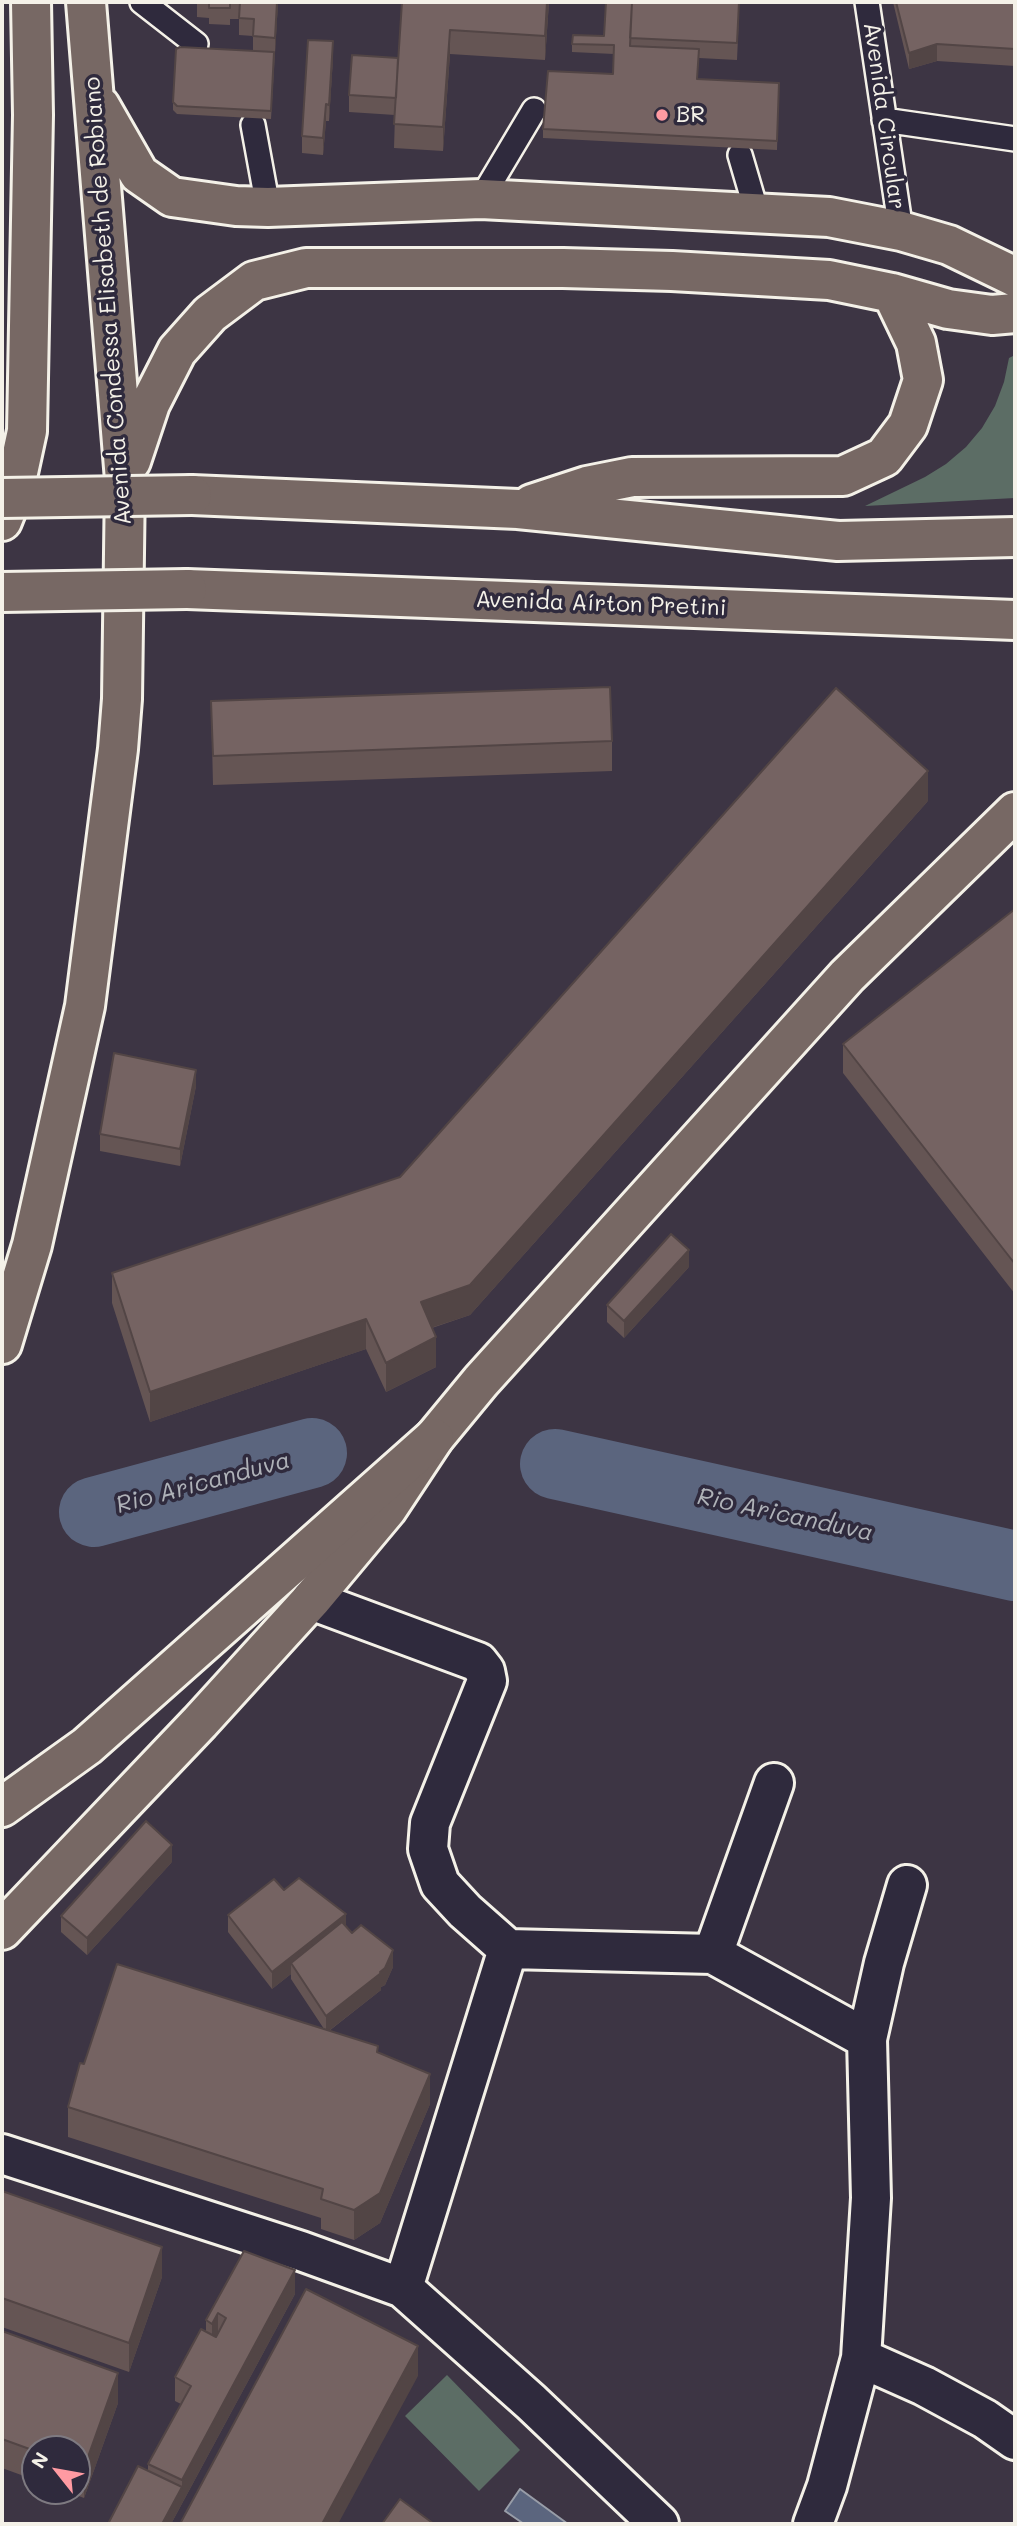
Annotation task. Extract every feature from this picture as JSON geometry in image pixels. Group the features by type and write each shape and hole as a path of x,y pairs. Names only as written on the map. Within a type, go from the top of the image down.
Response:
{"highway":[{"path":"2,521 14,491 27,431 33,115 30,2"},
{"name":"Avenida Condessa Elisabeth de Robiano","path":"2,1344 32,1245 85,1006 122,699 125,480 86,2"},
{"path":"94,96 139,174 172,197 236,206 268,207 481,199 829,217 901,231 949,245 1015,277"},
{"path":"125,480 150,404 177,351 210,313 254,281 306,268 563,268 829,280 892,293 948,309 992,315 1015,313"},
{"path":"519,509 587,486 632,477 843,476 884,457 908,425 923,380 916,343 892,293"},
{"path":"2,498 192,495 519,509 838,541 1015,537"},
{"name":"Avenida Aírton Pretini","path":"2,592 187,589 1015,620"},
{"path":"2,1930 200,1722 311,1600 387,1509 434,1438 481,1381 847,976 1015,811"},
{"path":"2,1807 87,1746 434,1438"}],"street":[{"path":"311,1600 478,1662 485,1671 487,1681 430,1823 428,1849 440,1884 464,1911 508,1949 713,1954 867,2039"},
{"path":"713,1954 774,1783"},
{"path":"813,2524 827,2486 861,2358 871,2198 867,2039 884,1963 907,1885"},
{"path":"403,2288 508,1949"},
{"path":"2,2154 301,2251 403,2288 531,2402 659,2524"},
{"path":"861,2358 924,2386 985,2418 1015,2440"}],"lane":[{"path":"142,2 196,44"},
{"name":"Avenida Circular","path":"866,2 901,231"},
{"path":"481,199 534,110"},
{"path":"884,120 1015,139"},
{"path":"253,125 268,207"},
{"path":"740,155 757,214"}],"green space":[{"path":"1015,355 1015,498 865,506 925,477 966,447 995,406 1009,358"},
{"path":"447,2375 520,2450 479,2491 405,2416"}],"water":[{"path":"520,2489 568,2524 524,2524 505,2511"}],"building":[{"path":"209,2 230,2 230,8 209,8"},
{"path":"240,2 277,2 275,38 253,36 254,19 239,18"},
{"path":"402,2 547,2 545,36 450,30 443,127 394,124"},
{"name":"BR","path":"606,2 632,2 630,46 699,49 697,79 779,83 777,141 543,129 548,71 613,74 614,45 572,44 573,35 604,36"},
{"path":"632,2 739,2 737,43 630,38"},
{"path":"896,2 1015,2 1015,49 937,44 909,53"},
{"path":"308,40 333,41 329,105 326,104 323,138 302,136"},
{"path":"180,47 274,52 271,111 177,106 173,102 176,49"},
{"path":"352,55 398,58 396,98 349,95"},
{"path":"610,687 612,741 213,756 211,701"},
{"path":"836,688 928,771 470,1285 421,1302 436,1337 386,1363 366,1319 150,1392 112,1273 400,1177"},
{"path":"1015,909 1015,1264 843,1044"},
{"path":"114,1053 196,1070 180,1149 100,1134"},
{"path":"671,1234 689,1250 624,1321 607,1305"},
{"path":"146,1821 172,1845 87,1938 61,1916"},
{"path":"299,1878 346,1914 272,1972 228,1915 274,1879 284,1890"},
{"path":"342,1922 352,1933 361,1925 393,1950 381,1973 326,2016 291,1963"},
{"path":"117,1964 378,2046 377,2052 430,2074 380,2193 354,2210 321,2199 323,2189 68,2107 80,2063 84,2064"},
{"path":"2,2191 162,2247 129,2343 2,2298"},
{"path":"244,2251 295,2270 182,2480 148,2464 191,2386 175,2377 201,2329 216,2337 226,2318 218,2313 212,2324 206,2320"},
{"path":"306,2289 418,2346 322,2524 180,2524"},
{"path":"2,2331 118,2373 91,2448 91,2435 21,2435 21,2446 2,2439"},
{"path":"138,2466 182,2487 162,2524 108,2524"},
{"path":"400,2499 434,2524 382,2524"}],"waterway":[{"name":"Rio Aricanduva","path":"94,1512 312,1453"},
{"name":"Rio Aricanduva","path":"555,1464 1015,1566"}],"place":[{"name":"BR","path":"662,115"}]}
